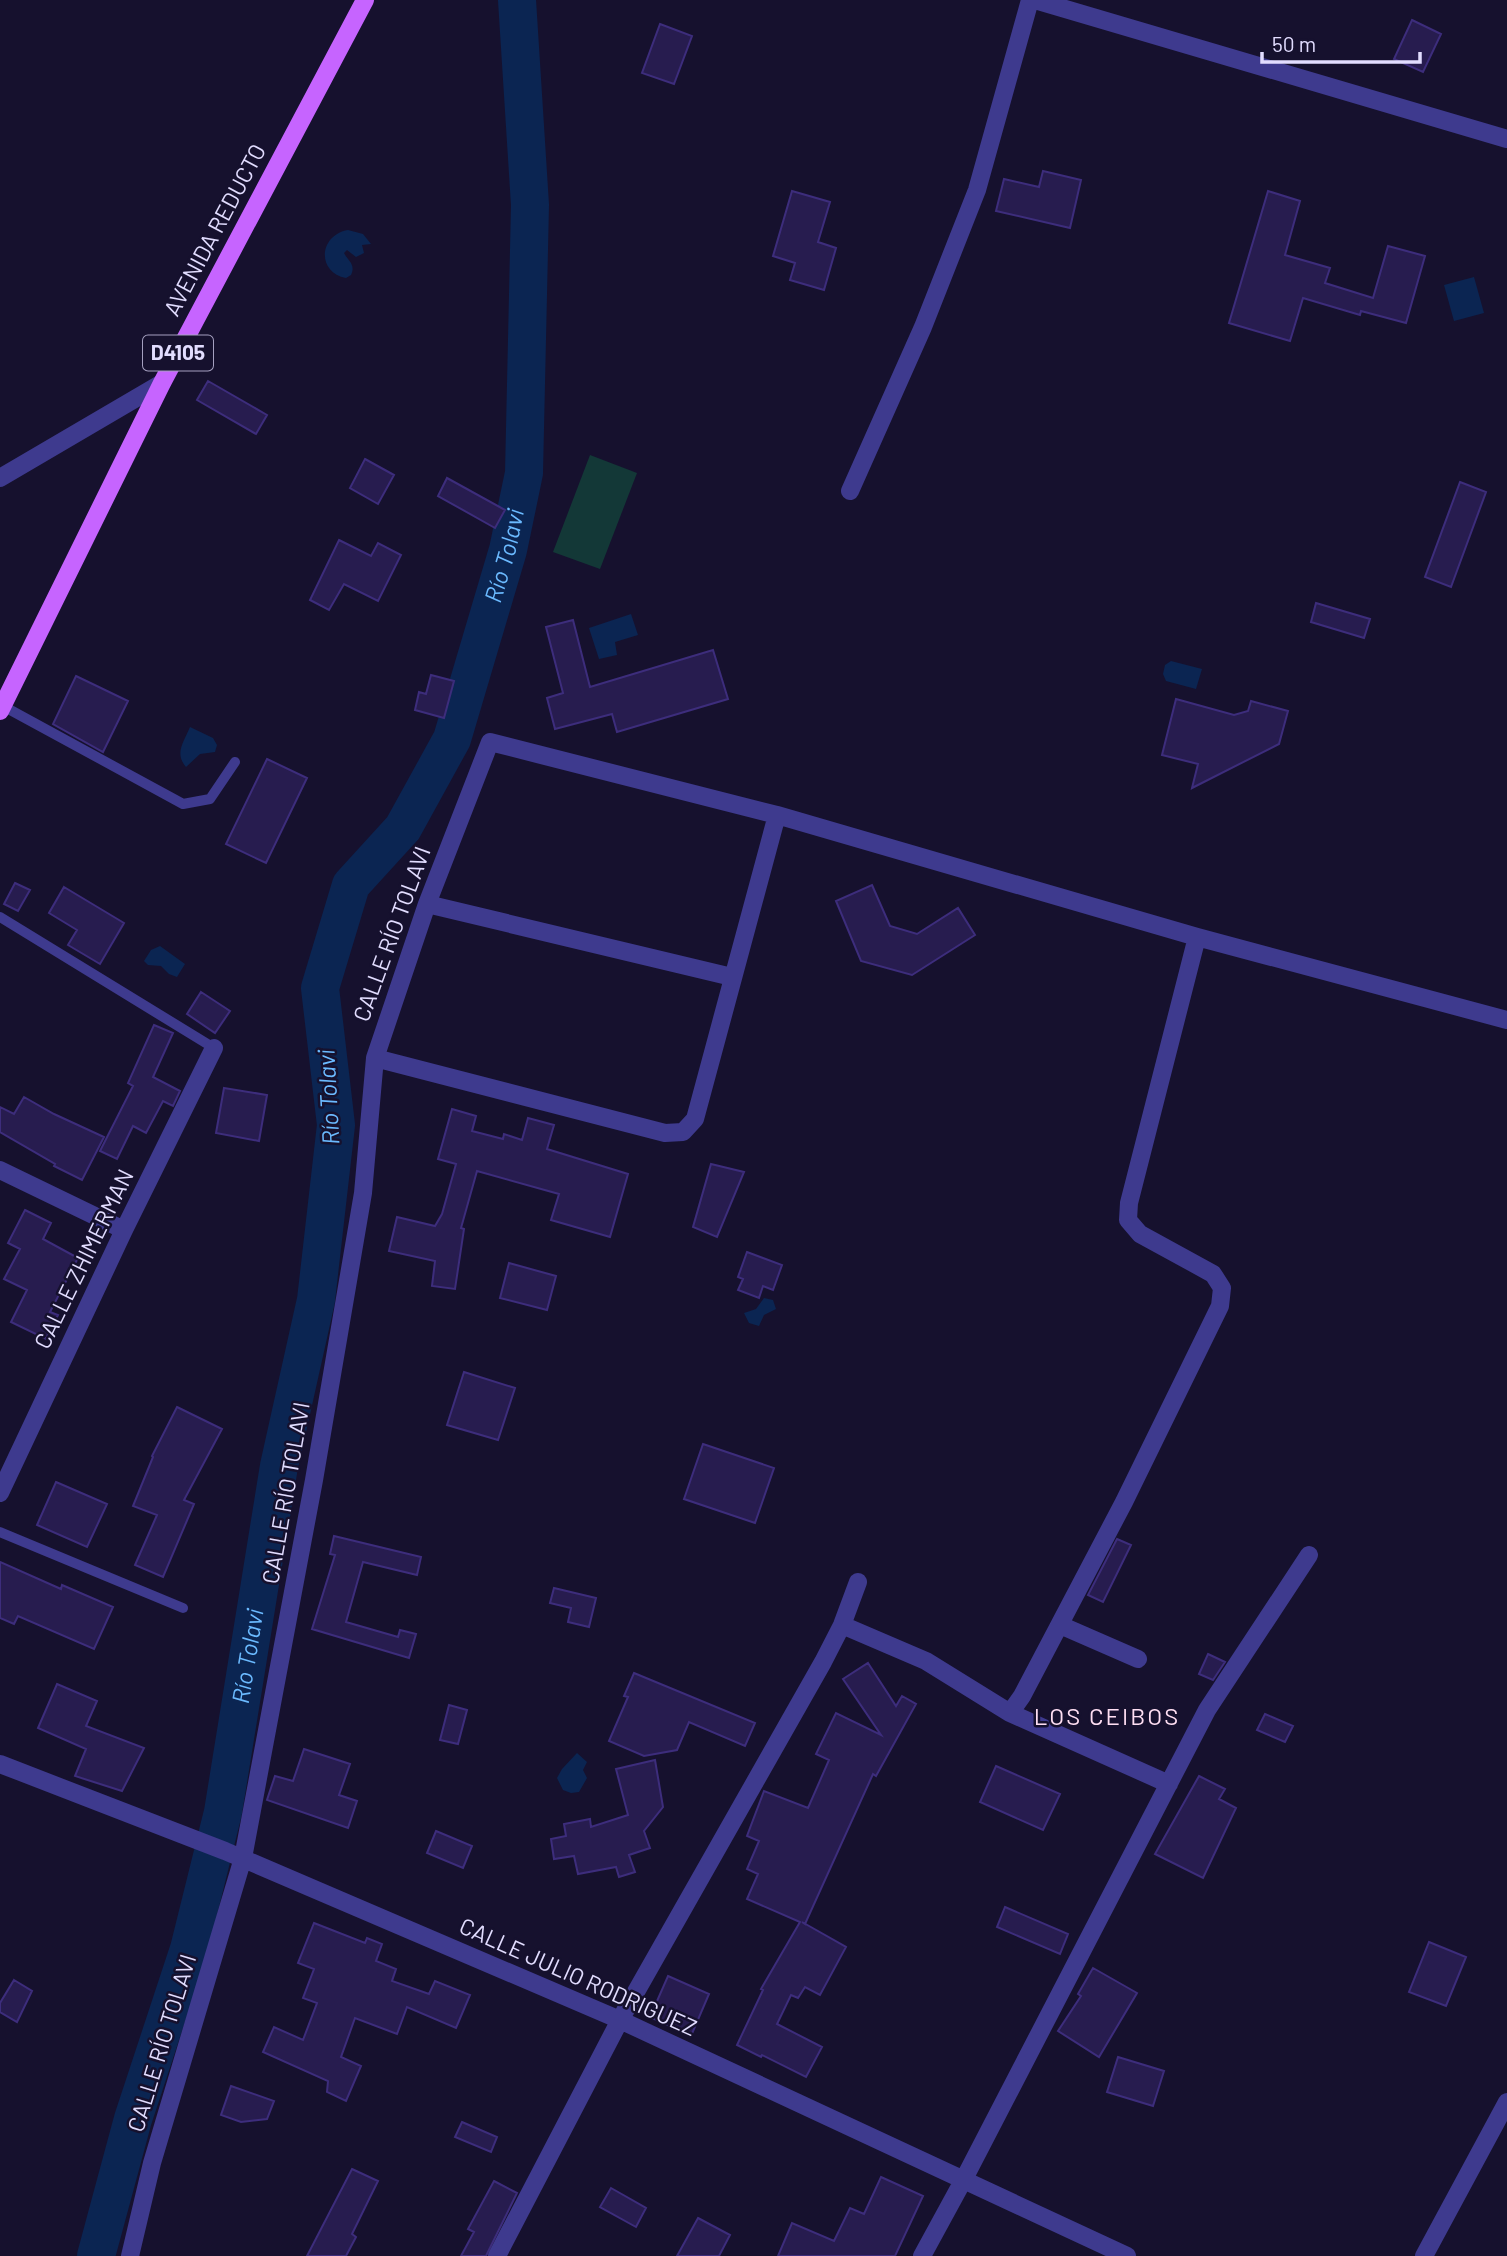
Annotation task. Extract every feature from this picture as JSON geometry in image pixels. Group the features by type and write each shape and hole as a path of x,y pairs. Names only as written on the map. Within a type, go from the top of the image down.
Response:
{"main road":[{"name":"AVENIDA REDUCTO","path":"1,708 162,383 365,0"}],"street":[{"path":"850,491 923,327 977,190 1032,0 1076,5 1507,139"},
{"path":"0,478 162,383"},
{"name":"CALLE RÍO TOLAVI","path":"130,2256 152,2163 243,1858 314,1480 363,1193 374,1058 427,904 490,742 776,815"},
{"path":"374,1058 666,1133 683,1132 695,1119 776,815 1197,937 1507,1020"},
{"path":"427,904 732,977"},
{"path":"1010,1713 1023,1696 1124,1502 1220,1306 1222,1288 1213,1274 1140,1234 1128,1220 1129,1203 1197,937"},
{"name":"CALLE ZHIMERMAN","path":"0,1493 124,1230 214,1048"},
{"path":"0,1170 124,1230"},
{"path":"922,2256 1207,1710 1309,1555"},
{"path":"497,2256 620,2021 823,1662 842,1625 858,1582"},
{"path":"842,1625 926,1661 1010,1713 1169,1784"},
{"path":"1060,1625 1138,1659"},
{"name":"CALLE JULIO RODRIGUEZ","path":"0,1764 243,1858 620,2021 1127,2256"},
{"path":"1424,2256 1507,2102"}],"lane":[{"path":"1,708 183,804 210,799 235,762"},
{"path":"0,917 214,1048"},
{"path":"0,1532 183,1608"}],"green space":[{"path":"590,455 637,473 600,569 553,552"}],"water":[{"path":"348,230 363,234 371,244 362,245 364,253 356,257 347,250 344,253 353,268 351,275 346,278 330,269 325,254 331,239"},
{"path":"1474,277 1484,313 1454,321 1444,285"},
{"path":"631,614 638,635 615,642 617,655 599,659 589,628"},
{"path":"1171,661 1202,669 1196,689 1166,681 1163,674 1165,665"},
{"path":"190,727 213,738 217,745 215,752 200,754 186,767 180,752"},
{"path":"160,946 185,964 177,977 161,966 148,965 144,961 151,950"},
{"path":"764,1298 773,1300 776,1309 764,1315 759,1326 749,1323 744,1313 756,1309"},
{"path":"577,1753 587,1762 583,1770 587,1778 579,1792 571,1793 563,1790 557,1778"}],"building":[{"path":"1412,20 1441,34 1423,72 1394,59"},
{"path":"660,24 692,36 674,84 642,73"},
{"path":"1043,171 1081,180 1070,228 996,211 1004,179 1039,187"},
{"path":"792,191 830,202 818,242 836,248 824,290 790,280 795,263 773,256"},
{"path":"1268,191 1300,201 1285,255 1330,268 1325,283 1373,298 1388,246 1425,256 1406,323 1361,311 1360,315 1303,298 1290,341 1229,323"},
{"path":"208,381 267,415 256,434 197,400"},
{"path":"365,459 394,475 378,504 350,488"},
{"path":"447,478 505,510 495,528 438,496"},
{"path":"1460,482 1486,492 1451,587 1425,577"},
{"path":"339,540 371,556 378,543 401,555 378,601 344,584 329,610 310,600"},
{"path":"1316,603 1370,619 1364,638 1311,622"},
{"path":"573,620 590,687 713,650 728,699 617,732 612,714 555,729 547,698 563,693 546,627"},
{"path":"431,675 454,681 444,718 415,710 419,692 426,694"},
{"path":"76,676 128,701 103,752 53,724"},
{"path":"1176,699 1234,715 1248,711 1251,701 1288,711 1279,744 1192,788 1198,764 1162,755"},
{"path":"267,759 307,778 266,863 226,844"},
{"path":"15,883 30,890 18,911 4,904"},
{"path":"872,885 890,926 917,934 958,908 975,935 912,975 861,961 836,901"},
{"path":"64,887 124,923 100,964 68,945 77,930 49,913"},
{"path":"201,992 230,1011 215,1033 187,1014"},
{"path":"154,1025 173,1033 153,1077 180,1091 173,1106 163,1101 146,1133 133,1126 117,1159 100,1151 133,1086 128,1083"},
{"path":"224,1088 267,1095 259,1141 216,1133"},
{"path":"24,1097 104,1137 82,1180 0,1132 0,1107 14,1114"},
{"path":"452,1109 476,1116 472,1131 503,1139 504,1134 522,1140 528,1118 554,1125 547,1149 628,1174 610,1237 551,1220 559,1194 477,1171 461,1228 464,1229 455,1289 432,1286 435,1261 389,1251 397,1217 435,1226 442,1214 456,1164 438,1159"},
{"path":"711,1164 744,1172 717,1237 693,1227"},
{"path":"25,1210 51,1223 43,1239 78,1258 50,1312 58,1315 46,1339 11,1322 27,1290 4,1279 20,1249 8,1243"},
{"path":"747,1252 782,1265 773,1290 763,1286 759,1298 738,1290 743,1279 738,1277"},
{"path":"509,1263 556,1276 547,1310 500,1298"},
{"path":"464,1372 515,1388 498,1440 447,1425"},
{"path":"177,1407 222,1429 184,1500 194,1504 163,1577 135,1565 157,1515 133,1506 152,1456"},
{"path":"703,1444 774,1468 755,1523 684,1499"},
{"path":"56,1482 107,1504 87,1547 37,1525"},
{"path":"334,1536 421,1557 417,1575 363,1562 346,1622 398,1637 400,1630 416,1634 409,1658 312,1629 335,1555 330,1554"},
{"path":"1117,1539 1131,1545 1103,1602 1088,1595"},
{"path":"0,1562 61,1589 62,1585 113,1607 94,1649 18,1616 14,1624 0,1618"},
{"path":"554,1588 596,1598 589,1627 568,1622 571,1608 550,1603"},
{"path":"1208,1654 1225,1662 1213,1680 1199,1674"},
{"path":"868,1663 896,1706 902,1696 916,1704 876,1776 873,1774 805,1924 846,1947 820,1995 805,1987 798,1998 791,1995 777,2024 822,2047 806,2077 737,2045 763,1990 761,1989 800,1922 747,1899 758,1874 747,1869 759,1841 747,1836 764,1791 808,1808 829,1760 816,1754 836,1713 881,1735 843,1679"},
{"path":"634,1673 755,1723 745,1746 689,1722 677,1750 644,1756 609,1741 628,1697 624,1696"},
{"path":"57,1684 97,1701 86,1726 144,1748 122,1791 75,1776 86,1749 38,1728"},
{"path":"449,1705 467,1710 458,1744 440,1740"},
{"path":"1265,1714 1293,1726 1285,1742 1257,1730"},
{"path":"304,1749 350,1764 339,1795 357,1801 348,1828 267,1800 275,1776 293,1781"},
{"path":"655,1760 663,1807 644,1831 650,1848 629,1855 635,1872 619,1877 616,1867 578,1874 574,1856 554,1859 551,1839 566,1836 564,1824 590,1819 591,1827 628,1815 616,1769"},
{"path":"996,1766 1060,1794 1043,1830 980,1802"},
{"path":"1199,1776 1225,1789 1219,1799 1236,1808 1203,1878 1155,1854"},
{"path":"436,1831 472,1846 463,1868 427,1853"},
{"path":"1005,1907 1068,1934 1060,1954 997,1927"},
{"path":"314,1923 365,1943 367,1938 382,1944 376,1961 396,1969 392,1981 429,1994 435,1981 470,1995 456,2028 407,2007 397,2034 355,2018 341,2057 361,2066 346,2101 327,2092 328,2081 263,2052 274,2027 303,2040 317,2003 303,1998 314,1969 298,1963"},
{"path":"1429,1942 1466,1957 1446,2006 1409,1992"},
{"path":"1093,1968 1137,1993 1099,2057 1058,2031 1081,1996 1078,1994"},
{"path":"668,1976 709,1994 691,2036 650,2017"},
{"path":"14,1980 32,1991 17,2022 0,2012 0,2003"},
{"path":"1118,2057 1164,2071 1153,2106 1107,2092"},
{"path":"231,2086 274,2101 267,2119 241,2122 221,2115"},
{"path":"462,2122 497,2137 491,2152 455,2137"},
{"path":"352,2169 378,2181 352,2234 356,2237 346,2256 307,2256"},
{"path":"881,2177 923,2196 895,2256 778,2256 792,2223 834,2241 850,2208 864,2214"},
{"path":"494,2181 517,2193 486,2256 461,2256 474,2232 468,2229"},
{"path":"611,2188 646,2208 636,2227 600,2207"},
{"path":"698,2218 730,2235 719,2256 677,2256"}],"waterway":[{"name":"Río Tolavi","path":"96,2256 133,2119 189,1949 223,1812 279,1466 316,1300 336,1125 320,988 351,885 403,828 452,739 508,550 524,473 530,205 517,0"}],"district":[{"name":"LOS CEIBOS","path":"1107,1717"}]}
